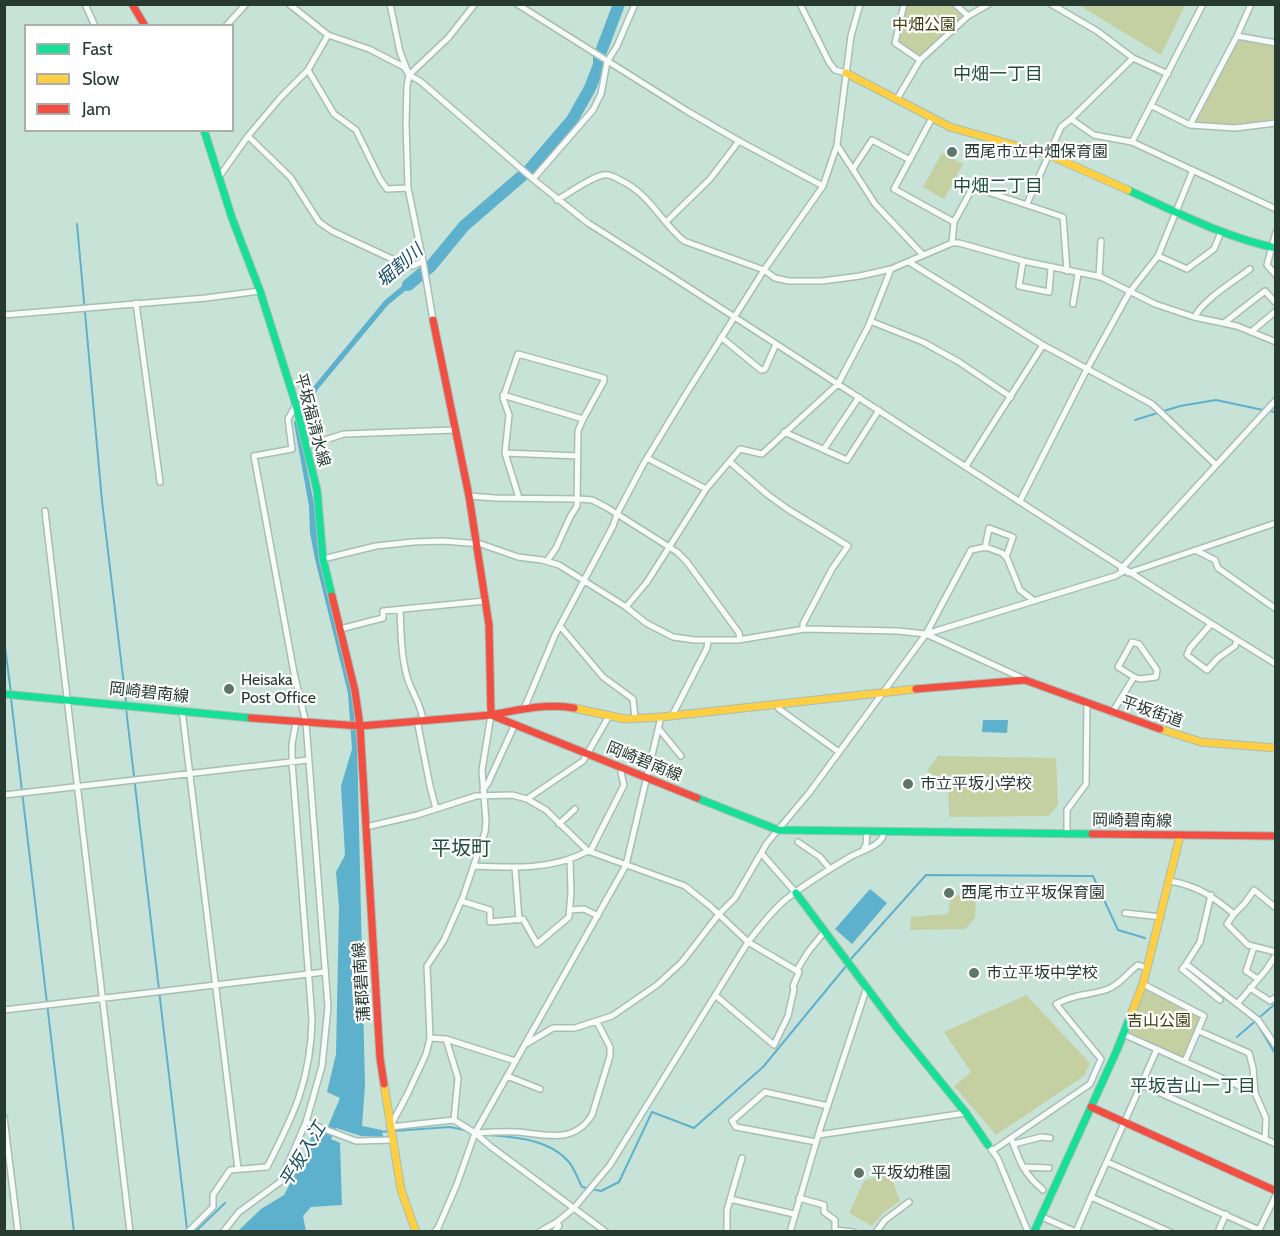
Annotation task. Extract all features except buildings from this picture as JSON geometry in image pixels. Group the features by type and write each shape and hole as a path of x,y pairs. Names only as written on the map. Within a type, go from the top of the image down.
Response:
{"street":[{"path":"85,4 94,24"},
{"path":"132,4 144,24"},
{"path":"289,4 328,35 369,49 404,67 409,75 420,81 557,200 588,223 1020,501 1124,571 1275,664"},
{"path":"390,4 400,52 409,75 406,123 408,188 470,496 491,648 491,715 482,770 485,832 461,901 444,940 427,966 430,1038 426,1054 390,1127"},
{"path":"409,75 448,38 475,4"},
{"path":"517,4 607,62 739,141 823,186"},
{"path":"533,179 593,110 601,94 607,62 617,46 635,4"},
{"path":"800,4 835,70 846,73 950,127 1049,155 1221,232 1274,248"},
{"path":"524,709 560,626 646,458 764,270 823,186 837,145 851,36 860,4"},
{"path":"904,4 895,43 920,60"},
{"path":"955,4 968,16"},
{"path":"897,99 920,60 968,16 989,4"},
{"path":"1051,4 1097,31 1133,58 1168,74"},
{"path":"1132,142 1203,4"},
{"path":"1190,125 1237,36 1251,4"},
{"path":"228,24 242,5"},
{"path":"219,177 248,136 281,97 308,70 328,35"},
{"path":"1237,36 1275,43"},
{"path":"1027,204 1061,127 1133,58"},
{"path":"308,70 334,114 356,130 387,189 408,188"},
{"path":"1152,106 1190,125 1235,128 1275,123"},
{"path":"932,118 894,189 954,222"},
{"path":"1071,119 1094,135 1132,142 1275,209"},
{"name":"平坂福清水線","path":"205,132 232,218 260,291 296,405 316,490 323,559 355,691 356,726"},
{"path":"248,136 291,178 319,222 332,231 405,265 413,266 423,261"},
{"path":"853,169 872,140 910,160"},
{"path":"666,222 710,179 739,141"},
{"path":"837,145 875,204 923,255"},
{"path":"1020,501 1087,369 1130,293 1158,256 1193,170"},
{"path":"557,200 605,174 637,189 684,241 764,270 775,278 789,282 822,281 872,274 891,269 952,243 1067,272 1099,277 1155,304 1195,317 1224,323 1275,342"},
{"path":"952,243 954,222 973,188 1063,217 1067,272"},
{"path":"1158,256 1187,268 1214,249 1221,232"},
{"path":"1275,232 1274,248 1267,265 1275,275"},
{"path":"1099,277 1101,241"},
{"path":"1023,261 1019,286 1049,292 1051,268"},
{"path":"909,262 1043,345 1152,404 1215,464"},
{"path":"626,607 647,582 706,489 740,449 762,454 838,384 870,321 891,269"},
{"path":"1195,317 1197,312 1214,297 1250,269"},
{"path":"1072,304 1078,274"},
{"path":"4,315 206,298 260,291"},
{"path":"1224,323 1265,291 1275,303"},
{"path":"136,303 160,482"},
{"path":"1251,332 1275,311"},
{"path":"870,321 923,342 959,362 1011,397"},
{"path":"721,337 761,369 765,369 776,344"},
{"path":"966,466 1043,345"},
{"path":"519,498 505,453 509,415 503,395 518,354 604,378 578,431 579,499 577,506 547,561"},
{"path":"503,395 583,419"},
{"path":"824,449 859,397"},
{"path":"1124,571 1215,464 1275,400"},
{"path":"224,1232 239,1212 280,1182 306,1122 322,1066 326,1035 328,1007 306,723 294,673 254,456 292,449 288,419 296,405"},
{"path":"784,432 848,460 879,410"},
{"path":"306,446 344,434 455,430"},
{"path":"505,453 578,456"},
{"path":"646,458 706,489"},
{"path":"730,462 789,510 848,546 823,586 803,624 803,629"},
{"path":"470,496 592,500 669,546 687,562 734,625 740,639"},
{"path":"45,511 69,699 130,1232"},
{"path":"926,634 1115,576 1124,571 1275,523"},
{"path":"985,548 989,528 1013,537 1006,557"},
{"path":"323,559 376,546 413,542 477,543 518,557 547,561 560,566 626,607 646,623 673,637 708,640 740,639 803,629 898,631 926,634 1025,680"},
{"path":"526,1044 554,1028 575,1028 612,1016 664,979 682,962 719,914 735,898 767,843 809,793 926,634 970,550 985,548 1006,557 1020,590 1033,600"},
{"path":"1195,550 1215,560 1218,568 1275,609"},
{"path":"340,628 382,618 383,611 485,601"},
{"path":"400,609 404,660 408,680 419,704 430,786 436,809"},
{"path":"1211,624 1190,648 1187,655 1207,670 1218,657 1235,645 1237,640"},
{"path":"560,626 603,677 633,699 635,718"},
{"path":"673,714 707,648 708,640"},
{"path":"1132,642 1140,644 1157,670 1156,677 1140,679 1134,677 1118,667 1132,642"},
{"path":"1112,713 1134,677"},
{"path":"491,715 524,709 564,706 609,716 661,717 883,692 1025,680"},
{"name":"平坂街道","path":"1025,680 1112,713 1201,742 1275,748"},
{"name":"岡崎碧南線","path":"4,694 356,726 491,715 778,830 1275,836"},
{"path":"1067,834 1067,810 1086,784 1087,703"},
{"path":"777,704 779,709 839,752"},
{"path":"182,710 238,1169"},
{"path":"527,798 576,767 587,754 609,716"},
{"path":"434,1232 438,1228 457,1184 475,1133 626,865 661,717"},
{"path":"188,1232 213,1207 213,1195 230,1170 267,1167 292,1118 307,1073 312,1040 312,1019 292,762 296,722"},
{"path":"482,794 515,724"},
{"name":"蒲郡碧南線","path":"356,726 366,826 380,1047 401,1190 416,1232"},
{"path":"659,729 681,756"},
{"path":"4,795 308,760"},
{"path":"474,866 550,865 589,852 624,785 621,773 623,768"},
{"path":"366,826 417,815 482,794 527,798 546,810 589,852 685,886 748,942 772,958 797,970"},
{"path":"559,824 575,809"},
{"path":"863,849 866,845 867,831"},
{"path":"539,1232 574,1208 610,1165 748,942 770,916 796,893 830,869 863,849 878,844 884,836 884,831"},
{"path":"1034,1232 1091,1107 1143,984 1170,881 1179,836"},
{"path":"798,842 820,857 830,869"},
{"path":"762,854 796,893 966,1113 998,1159 1028,1232"},
{"path":"461,901 490,910 490,921 519,920 525,922 537,944 568,919 570,860"},
{"path":"515,867 519,920"},
{"path":"1170,881 1191,885 1211,895 1234,914"},
{"path":"1237,1004 1273,964 1275,953 1248,945 1227,924 1254,890 1275,908"},
{"path":"1211,895 1200,942 1185,966 1219,995 1237,1004 1258,1020 1275,1046"},
{"path":"570,910 584,909 598,916"},
{"path":"1125,913 1161,917"},
{"path":"715,995 774,1044 788,1016 793,986 799,972 797,970 825,931"},
{"path":"1254,947 1246,971 1258,979"},
{"path":"1012,1141 1090,1084 1101,1059 1056,1004 1071,996 1110,988 1128,976 1138,965 1147,968"},
{"path":"4,1010 325,972"},
{"path":"1143,984 1204,1016 1185,1061"},
{"path":"790,1232 818,1135 867,987"},
{"path":"1250,988 1273,999 1275,1008"},
{"path":"475,1133 516,1132 552,1137 570,1135 588,1122 610,1056 610,1047 597,1022"},
{"path":"1199,1031 1249,1053 1252,1057 1255,1093 1266,1118 1265,1139"},
{"path":"1123,1034 1255,1093"},
{"path":"430,1038 446,1039 515,1061"},
{"path":"446,1039 458,1078 454,1120"},
{"path":"1042,1216 1076,1232 1157,1049"},
{"path":"507,1076 540,1089"},
{"path":"1142,1085 1275,1144"},
{"path":"816,1142 736,1127 732,1121 765,1092 828,1106"},
{"path":"1091,1107 1275,1193 1259,1231 1226,1214 1107,1162"},
{"path":"818,1135 966,1113"},
{"path":"4,1117 18,1232"},
{"path":"390,1127 454,1120 475,1133 489,1146 606,1232"},
{"path":"306,1122 356,1141 392,1140"},
{"path":"990,1148 1012,1141 1050,1138"},
{"path":"1012,1141 1029,1179 1043,1190"},
{"path":"727,1232 727,1210 742,1158"},
{"path":"1023,1167 1049,1168"},
{"path":"1091,1197 1170,1232"},
{"path":"799,1198 824,1206 824,1212 834,1220 835,1230 853,1232"},
{"path":"730,1199 794,1214"},
{"path":"876,1232 885,1220 909,1202"},
{"path":"1218,1232 1226,1214"},
{"path":"554,1232 559,1226 556,1222"}],"green space":[{"name":"中畑公園","path":"907,5 949,5 963,15 920,56 898,42"},
{"path":"1079,5 1185,5 1161,55"},
{"path":"1241,40 1275,47 1275,119 1235,125 1195,121 1237,42"},
{"path":"942,153 963,164 944,199 923,187"},
{"path":"938,756 1056,758 1058,805 1048,816 949,817 948,785 927,771"},
{"path":"951,895 976,896 975,918 965,929 910,930 911,917 948,914"},
{"name":"吉山公園","path":"1148,988 1200,1016 1184,1056 1181,1057 1130,1034 1145,989"},
{"path":"1026,995 1090,1063 1084,1076 996,1135 954,1086 971,1072 944,1032"},
{"path":"890,1173 900,1201 884,1212 872,1226 849,1213 864,1181"}],"water":[{"path":"419,272 421,278 388,305 318,389 298,424 352,693 357,742 365,1086 362,1126 382,1130 383,1137 361,1136 336,1128 331,1139 340,1143 342,1205 311,1207 303,1216 306,1231 237,1232 261,1209 284,1195 306,1153 313,1132 324,1136 340,1098 327,1092 336,1054 339,907 336,872 345,855 341,786 352,749 348,693 315,559 310,533 309,506 294,423 300,406 314,386 384,301"},
{"path":"983,720 1008,720 1007,733 982,732"},
{"path":"870,889 887,903 852,944 835,929"}],"waterway":[{"name":"堀割川","path":"408,285 431,266 464,226 530,169 572,120 590,88 619,4"},
{"path":"77,224 102,501 126,702"},
{"path":"1135,420 1180,406 1216,400 1263,410"},
{"path":"1269,411 1276,412"},
{"path":"4,639 11,693"},
{"path":"11,698 74,1232"},
{"path":"126,708 187,1229"},
{"path":"850,960 926,875 1093,876 1118,930 1145,938"},
{"path":"486,1135 520,1138 552,1148 569,1162 582,1187 601,1191 619,1182 652,1112 694,1128 763,1067 847,965"},
{"path":"1186,967 1256,1022 1276,1055"},
{"path":"1237,1037 1276,1003"},
{"path":"379,1132 450,1127 469,1131"},
{"path":"195,1232 225,1203"}],"traffic: fast":[{"path":"205,132 232,218 260,291 296,405 317,490 323,559 332,596"},
{"path":"1128,190 1219,231 1276,248"},
{"path":"4,694 251,718"},
{"path":"697,798 778,830 1092,834"},
{"path":"796,893 897,1028 966,1113 988,1145"},
{"path":"1034,1232 1130,1017"}],"traffic: slow":[{"path":"846,73 950,127 1049,155 1128,190"},
{"path":"574,708 625,719 916,689"},
{"path":"1160,729 1201,742 1276,748"},
{"path":"1130,1017 1143,984 1180,836"},
{"path":"384,1084 401,1190 416,1232"}],"traffic: jam":[{"path":"132,4 144,24"},
{"path":"433,320 469,496 489,625 491,715 543,707 574,708"},
{"path":"332,596 355,691 360,726 380,1058 384,1084"},
{"path":"916,689 1025,680 1160,729"},
{"path":"251,718 360,726 491,715 697,798"},
{"path":"1092,834 1276,836"},
{"path":"1091,1107 1276,1191"}],"place":[{"name":"西尾市立中畑保育園","path":"952,152"},
{"name":"Heisaka Post Office","path":"229,689"},
{"name":"市立平坂小学校","path":"908,784"},
{"name":"西尾市立平坂保育園","path":"949,893"},
{"name":"市立平坂中学校","path":"974,973"},
{"name":"平坂幼稚園","path":"859,1173"}],"district":[{"name":"中畑一丁目","path":"998,75"},
{"name":"中畑二丁目","path":"998,187"},
{"name":"平坂町","path":"461,849"},
{"name":"平坂吉山一丁目","path":"1193,1087"}],"water label":[{"name":"平坂入江","path":"303,1155"}]}
